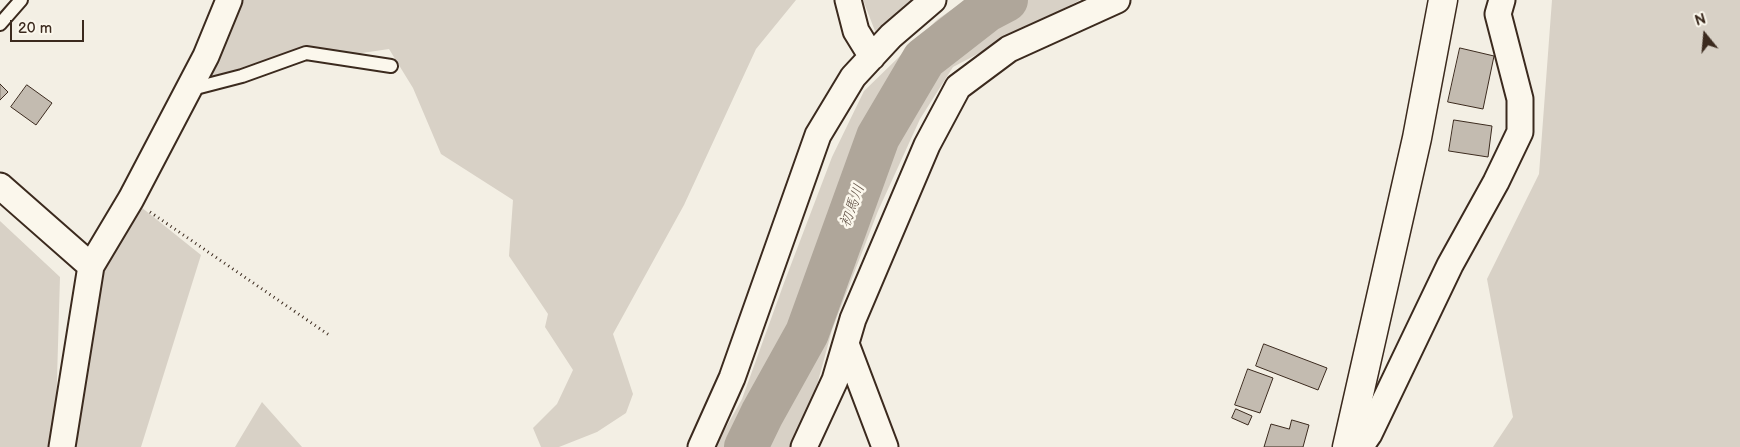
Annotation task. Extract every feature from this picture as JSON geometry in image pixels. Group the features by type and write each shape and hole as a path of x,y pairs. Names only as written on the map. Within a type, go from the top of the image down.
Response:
{"street":[{"path":"62,447 90,266 131,199 206,56 229,0"},
{"path":"848,0 856,31 872,58"},
{"path":"701,447 732,378 818,135 853,77 891,36 933,0"},
{"path":"804,447 835,380 853,319 927,146 958,87 1009,49 1117,0"},
{"path":"1347,447 1417,138 1443,0"},
{"path":"1360,447 1369,434 1450,265 1496,182 1520,132 1520,99 1498,14 1502,0"},
{"path":"0,186 90,266"},
{"path":"846,344 885,447"}],"lane":[{"path":"0,24 21,0"},
{"path":"188,90 242,76 306,53 391,66"}],"path":[{"path":"131,199 329,335"}],"shaded area":[{"path":"230,0 796,0 756,49 684,205 613,334 633,394 626,413 597,432 559,447 541,447 533,428 557,404 573,370 545,327 548,314 509,256 513,200 441,154 413,88 389,49 308,61 197,83"},
{"path":"863,0 917,0 875,31"},
{"path":"966,0 1080,0 953,67 920,119 878,211 832,330 814,396 790,447 715,447 742,399 832,157 864,91 938,19"},
{"path":"1552,0 1740,0 1740,447 1493,447 1513,417 1487,279 1539,174"},
{"path":"131,199 201,255 141,447 63,447 91,266"},
{"path":"0,221 60,277 55,447 0,447"},
{"path":"262,402 302,447 235,447"}],"building":[{"path":"1460,48 1494,56 1483,109 1448,102"},
{"path":"0,84 8,92 0,100"},
{"path":"27,85 52,103 36,125 11,107"},
{"path":"1454,120 1492,126 1488,157 1449,151"},
{"path":"1264,344 1327,368 1318,390 1256,366"},
{"path":"1248,369 1273,378 1260,413 1235,405"},
{"path":"1236,409 1252,416 1248,425 1232,418"},
{"path":"1292,420 1309,425 1303,447 1264,447 1271,424 1289,429"}],"waterway":[{"name":"初馬川","path":"746,447 807,333 878,137 924,59 987,10 1006,0"}]}
